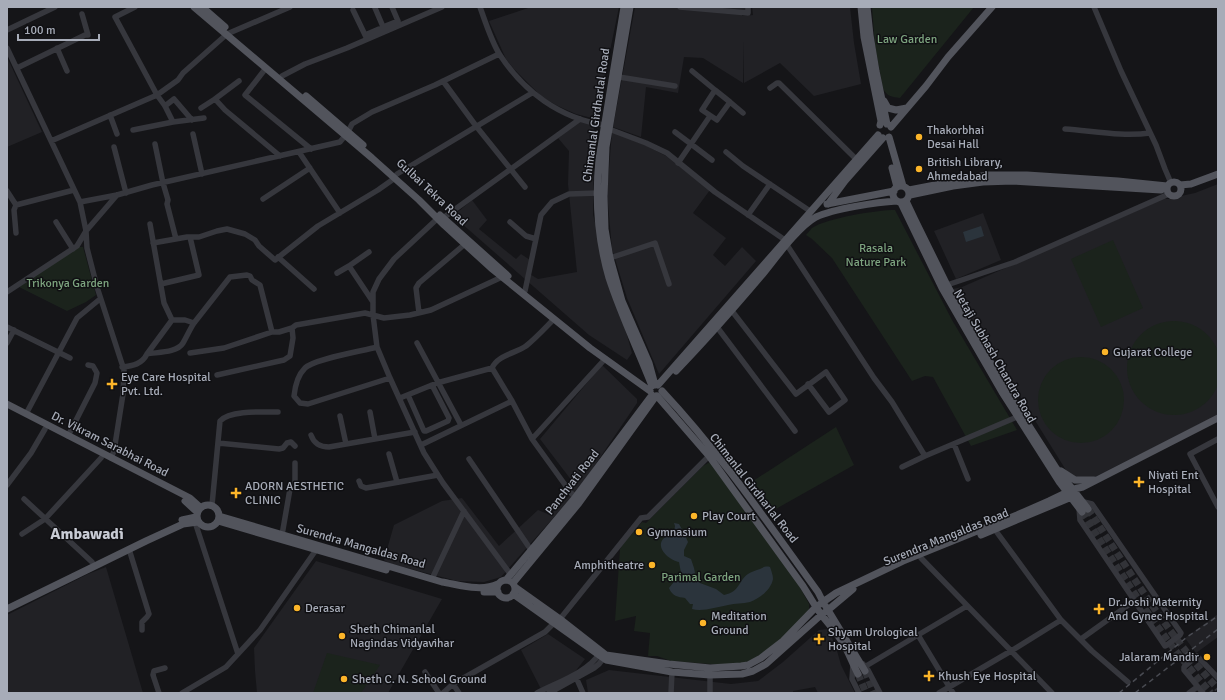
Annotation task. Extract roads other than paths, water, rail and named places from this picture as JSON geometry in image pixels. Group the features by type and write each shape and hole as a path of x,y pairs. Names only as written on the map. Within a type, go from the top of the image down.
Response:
{"main road":[{"name":"Gulbai Tekra Road","path":"194,7 282,76 396,176 465,244 502,277 605,359 656,390"},
{"name":"Gulbai Tekra Road","path":"202,7 266,68 347,134"},
{"name":"Chimanlal Girdharlal Road","path":"624,7 598,175 600,228 609,276 618,303 656,390 709,456 803,586 821,615"},
{"name":"Chimanlal Girdharlal Road","path":"630,7 619,77 606,127 604,196 605,229 610,258 622,301 649,363 656,390 725,463 818,592 828,610"},
{"path":"656,390 732,311 810,211 856,159 884,137 892,133 881,121 864,37 861,7"},
{"path":"867,7 870,35 886,125"},
{"path":"884,137 877,131 907,108 948,57 992,7"},
{"path":"880,94 888,108 896,110 907,108"},
{"path":"828,204 884,137"},
{"name":"Netaji Subhash Chandra Road","path":"884,137 902,194 942,288 988,370 1017,417 1083,508"},
{"path":"1180,187 1218,174"},
{"path":"816,206 902,194 987,175 1027,175 1118,181 1169,188"},
{"path":"1180,187 1194,187 1218,178"},
{"path":"1175,182 1180,187 1181,192 1178,196 1173,196 1169,188 1175,182"},
{"path":"656,390 786,242 809,222 823,214 885,201 902,194"},
{"name":"Netaji Subhash Chandra Road","path":"902,194 947,285 1006,390 1072,493"},
{"name":"Gulbai Tekra Road","path":"440,218 525,291 598,349 656,390"},
{"name":"Panchvati Road","path":"511,584 531,550 576,497 656,390"},
{"name":"Panchvati Road","path":"511,584 579,503 656,390"},
{"name":"Dr. Vikram Sarabhai Road","path":"7,404 190,498 197,516"},
{"name":"Dr. Vikram Sarabhai Road","path":"7,409 188,502 197,516"},
{"path":"1056,468 1075,480 1088,481 1099,479 1218,418"},
{"name":"Surendra Mangaldas Road","path":"821,615 848,592 869,580 993,528 1072,493 1099,479"},
{"path":"7,609 183,524 197,516 205,505 212,505 217,509 218,518 212,526 208,527 201,525 197,516"},
{"path":"7,604 181,520 197,516"},
{"name":"Surendra Mangaldas Road","path":"218,518 432,579 470,587 498,588"},
{"name":"Surendra Mangaldas Road","path":"218,518 316,550 441,586 489,593 498,588"},
{"name":"Surendra Mangaldas Road","path":"816,607 836,593 871,575 903,561 993,528"},
{"path":"511,584 508,597 505,598 502,596 498,588 502,581 511,584 612,663 672,672 710,675 742,674 753,671 766,664 821,615 863,671"},
{"path":"602,655 710,668 748,665 773,649 816,607"},
{"path":"828,610 856,662"}],"street":[{"path":"7,30 55,7"},
{"path":"135,7 115,17 173,122"},
{"path":"51,141 157,95 178,80 183,73 229,33 290,7"},
{"path":"392,7 399,23"},
{"path":"282,76 383,29 442,7"},
{"path":"480,7 499,54 517,78 541,100 580,119 606,127 646,143 666,153 715,192 786,242 926,456"},
{"path":"680,7 748,14 748,7"},
{"path":"947,285 1015,262 1129,211 1169,188 1150,133 1094,7"},
{"path":"375,8 383,29"},
{"path":"354,10 366,37"},
{"path":"17,68 85,35 88,36 82,14"},
{"path":"7,48 80,202 86,231 87,248 100,299 124,370 123,394 114,451 111,458"},
{"path":"57,48 67,71"},
{"path":"80,202 126,193 163,182 340,142 347,134 352,124 372,112 443,81 499,54"},
{"path":"266,68 245,95 312,149"},
{"path":"692,71 743,113"},
{"path":"619,77 675,86"},
{"path":"201,108 239,81"},
{"path":"443,81 524,187"},
{"path":"770,88 779,83 856,159"},
{"path":"715,90 702,110 716,120 730,102"},
{"path":"153,244 176,239 199,237 227,229 246,234 255,240 275,260 318,226 476,126 532,93"},
{"path":"215,98 225,110 280,156"},
{"path":"165,106 174,99 192,120"},
{"path":"110,115 117,134"},
{"path":"678,163 710,116"},
{"path":"133,130 173,122 204,118"},
{"path":"511,584 464,511 438,475 421,445 377,348 373,315 374,292 379,279 394,259 440,218 580,119"},
{"path":"1065,129 1119,134 1150,133"},
{"path":"675,132 712,160"},
{"path":"193,134 202,174"},
{"path":"155,144 168,200 167,204 176,239"},
{"path":"114,147 126,193"},
{"path":"299,152 340,212"},
{"path":"726,152 810,211"},
{"path":"263,199 310,168"},
{"path":"748,215 770,184"},
{"path":"16,206 74,190"},
{"path":"7,191 16,206 14,210 16,233"},
{"path":"525,291 541,214 552,202 570,194 598,193"},
{"path":"7,292 77,246 86,231 117,195"},
{"path":"56,222 73,249"},
{"path":"510,222 526,236 536,239"},
{"path":"150,224 164,303 172,320"},
{"path":"161,284 199,276 190,237"},
{"path":"610,258 654,243 669,284"},
{"path":"419,313 416,293 416,288 419,283 465,244"},
{"path":"337,273 369,252"},
{"path":"278,257 314,289"},
{"path":"349,266 373,302"},
{"path":"147,354 176,349 183,344 186,335 194,323 230,278 247,275 260,285 272,332"},
{"path":"190,353 224,348 272,332 279,332 292,328 296,325 365,313 384,318 419,313 431,310 502,277"},
{"path":"26,414 77,318 100,299"},
{"path":"732,311 796,394 808,384 826,372 845,400 829,412 808,384"},
{"path":"400,398 435,384 492,368 495,362 499,359 526,346 554,319"},
{"path":"122,367 131,366 144,360 172,320"},
{"path":"172,320 185,320 194,323"},
{"path":"7,326 70,358"},
{"path":"717,327 795,431"},
{"path":"217,375 284,360 290,356 293,338 292,328"},
{"path":"7,343 14,330"},
{"path":"408,395 424,431 448,420 449,418 417,343"},
{"path":"377,348 318,362 306,367 295,386 294,396 300,403 308,404 390,378"},
{"path":"532,438 605,359"},
{"path":"68,436 95,383 97,374 93,366 88,365"},
{"path":"492,368 532,438 571,493 576,497"},
{"path":"435,384 461,425"},
{"path":"421,445 512,401"},
{"path":"212,505 220,421 224,417 231,414 278,412"},
{"path":"370,412 376,439"},
{"path":"340,416 346,444"},
{"path":"902,467 1017,417"},
{"path":"7,485 31,453 45,429"},
{"path":"311,434 313,440 321,447 415,432"},
{"path":"1218,439 1190,454 1218,507"},
{"path":"218,443 282,449 287,443 291,442 295,446"},
{"path":"954,444 968,479"},
{"path":"389,454 397,482"},
{"path":"442,693 453,684 545,632 557,621 641,518 648,517 709,456"},
{"path":"22,534 45,519 101,458"},
{"path":"469,459 531,550"},
{"path":"282,535 290,489 295,485 295,463"},
{"path":"359,482 361,486 366,488 438,475"},
{"path":"24,500 92,562"},
{"path":"1092,504 1181,635 1165,645 1134,601 1080,520 1083,508 1092,504"},
{"path":"432,579 464,511"},
{"path":"197,516 238,654"},
{"path":"993,528 1061,620 1110,667 1128,682"},
{"path":"129,549 149,614 148,617 142,622 142,630"},
{"path":"182,693 226,667 260,630 316,550"},
{"path":"920,558 1052,693"},
{"path":"1081,639 1134,601"},
{"path":"863,671 918,635 967,606"},
{"path":"939,693 1061,620"},
{"path":"918,635 953,693"},
{"path":"537,693 594,668 602,655"},
{"path":"1203,693 1197,687 1184,667 1197,656 1218,678"},
{"path":"856,662 880,693"},
{"path":"856,662 852,679 859,693"},
{"path":"159,693 153,675 154,671 165,668"},
{"path":"425,672 439,693"},
{"path":"671,693 672,672"},
{"path":"710,675 710,693"},
{"path":"548,693 576,676"},
{"path":"576,676 583,693"},
{"path":"453,684 459,693"},
{"path":"1189,693 1197,687"}],"tunnel":[{"path":"1088,509 1166,625 1200,669 1218,689"},
{"path":"1082,512 1127,582 1159,628 1175,650 1211,693"},
{"path":"865,671 874,693"},
{"path":"858,674 866,693"}],"railway":[{"path":"1119,693 1187,637 1218,616"},
{"path":"1135,693 1218,629"}],"place":[{"name":"Thakorbhai Desai Hall","path":"919,137"},
{"name":"British Library, Ahmedabad","path":"919,169"},
{"name":"Gujarat College","path":"1105,352"},
{"name":"Eye Care Hospital Pvt. Ltd.","path":"112,384"},
{"name":"Niyati Ent Hospital","path":"1139,482"},
{"name":"ADORN AESTHETIC CLINIC","path":"236,493"},
{"name":"Play Court","path":"694,516"},
{"name":"Gymnasium","path":"639,532"},
{"name":"Amphitheatre","path":"652,565"},
{"name":"Derasar","path":"297,608"},
{"name":"Dr.Joshi Maternity And Gynec Hospital","path":"1099,609"},
{"name":"Meditation Ground","path":"703,623"},
{"name":"Sheth Chimanlal Nagindas Vidyavihar","path":"342,636"},
{"name":"Shyam Urological Hospital","path":"819,639"},
{"name":"Jalaram Mandir","path":"1207,657"},
{"name":"Khush Eye Hospital","path":"929,676"},
{"name":"Sheth C. N. School Ground","path":"344,679"}],"district":[{"name":"Ambawadi","path":"87,533"}],"park label":[{"name":"Law Garden","path":"907,39"},
{"name":"Rasala Nature Park","path":"876,255"},
{"name":"Trikonya Garden","path":"68,283"},
{"name":"Parimal Garden","path":"701,577"}]}
